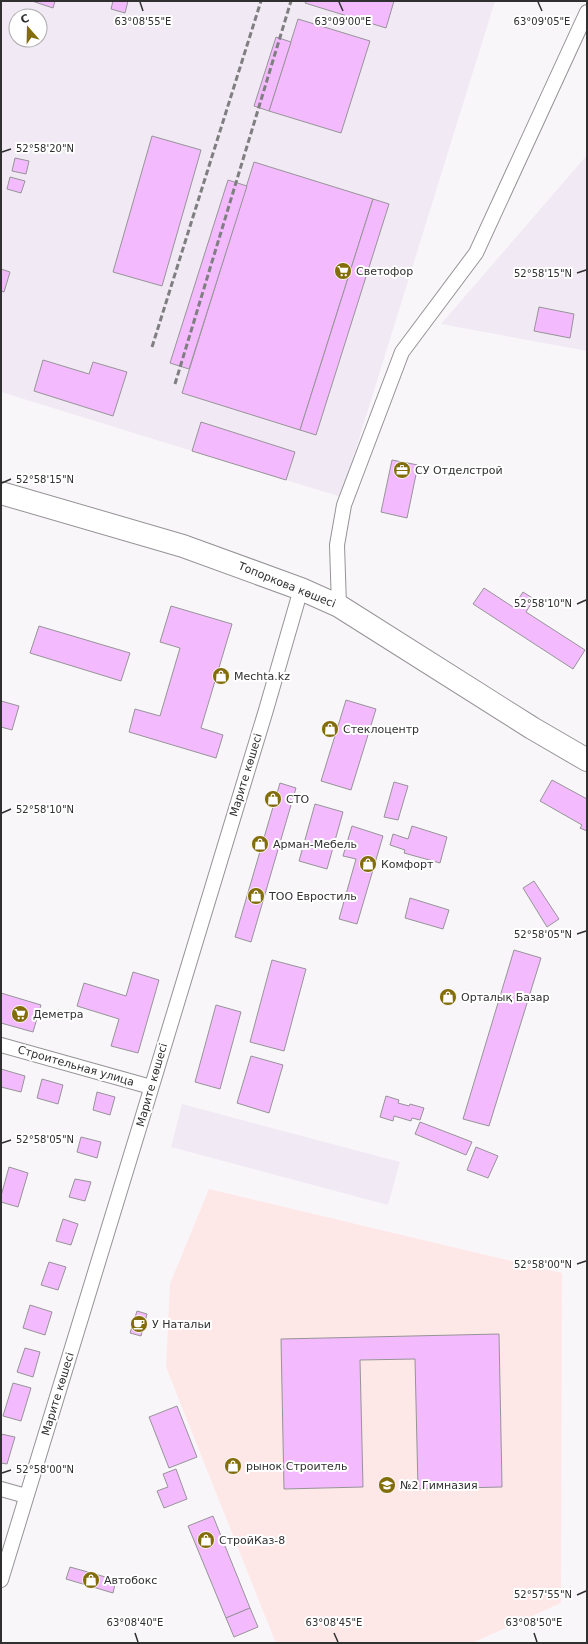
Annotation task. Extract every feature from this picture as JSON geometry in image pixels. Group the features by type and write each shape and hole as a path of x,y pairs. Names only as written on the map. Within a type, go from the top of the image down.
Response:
{"highway":[{"name":"Топоркова көшесі","path":"1,493 183,546 301,589 339,606 532,728 587,760"}],"street":[{"path":"339,606 338,545 344,505 402,352 476,253 587,12"},
{"name":"Марите көшесі","path":"1,1580 264,717 301,589"},
{"name":"Строительная улица","path":"1,1045 151,1087"},
{"path":"1,1489 26,1496"}],"shaded area":[{"path":"1,1 495,1 341,497 1,392"},
{"path":"587,155 587,351 441,324"},
{"path":"182,1104 400,1162 388,1205 171,1147"},
{"name":"№2 Гимназия","path":"209,1189 562,1273 561,1603 472,1643 278,1643 275,1641 166,1367 170,1284"}],"building":[{"path":"32,1 55,1 53,8"},
{"path":"113,1 128,1 125,13 111,9"},
{"path":"306,1 394,1 386,28 305,3"},
{"path":"298,19 370,41 341,133 269,111"},
{"path":"276,37 291,42 269,111 254,106"},
{"path":"152,136 201,150 162,286 113,272"},
{"path":"15,158 29,161 26,174 12,171"},
{"path":"254,162 373,199 300,430 182,393"},
{"path":"10,177 25,181 21,193 7,189"},
{"path":"228,180 247,186 189,369 170,363"},
{"path":"373,199 389,204 316,435 300,430"},
{"path":"1,269 10,272 4,292 1,291"},
{"path":"539,307 574,314 570,338 534,331"},
{"path":"43,360 89,374 93,362 127,372 113,416 34,391"},
{"path":"201,422 295,452 286,480 192,451"},
{"path":"392,460 418,465 407,518 381,512"},
{"path":"484,588 513,607 523,592 534,599 526,612 585,650 573,669 473,604"},
{"path":"171,606 232,624 201,728 223,735 216,758 129,732 135,709 160,716 180,648 160,642"},
{"path":"39,626 130,653 121,681 30,653"},
{"path":"346,700 376,709 351,790 321,781"},
{"path":"1,701 19,706 12,730 1,727"},
{"path":"552,780 587,799 587,831 580,828 582,825 540,801"},
{"path":"394,782 408,786 398,820 384,817"},
{"path":"280,783 296,788 251,942 235,937"},
{"path":"315,804 343,812 327,869 299,861"},
{"path":"352,826 383,836 357,924 339,919 356,859 343,856"},
{"path":"412,826 447,837 440,863 404,853 405,850 390,845 393,834 408,839"},
{"path":"534,881 559,919 547,927 523,888"},
{"path":"410,898 449,910 443,929 405,918"},
{"path":"514,950 541,958 489,1126 463,1119"},
{"path":"272,960 306,969 284,1051 250,1042"},
{"path":"133,972 159,980 138,1053 111,1046 119,1019 77,1006 84,983 126,996"},
{"name":"Деметра","path":"1,993 41,1005 33,1032 1,1023"},
{"path":"216,1005 241,1012 220,1089 195,1082"},
{"path":"251,1056 283,1065 269,1113 237,1103"},
{"path":"1,1069 25,1076 21,1092 1,1087"},
{"path":"42,1079 63,1085 58,1104 37,1098"},
{"path":"97,1092 115,1097 110,1115 93,1110"},
{"path":"386,1096 399,1100 398,1103 409,1106 410,1104 424,1108 420,1120 412,1118 411,1121 394,1116 393,1121 380,1117"},
{"path":"420,1122 472,1142 466,1155 415,1134"},
{"path":"81,1137 101,1142 97,1158 77,1152"},
{"path":"476,1147 498,1156 488,1178 467,1170"},
{"path":"9,1167 28,1173 18,1207 1,1202 1,1196"},
{"path":"75,1179 91,1182 85,1201 69,1197"},
{"path":"63,1219 78,1224 71,1245 56,1241"},
{"path":"49,1262 66,1267 58,1290 41,1285"},
{"path":"30,1305 52,1312 45,1335 23,1328"},
{"name":"У Натальи","path":"137,1311 147,1314 141,1336 130,1333"},
{"path":"499,1334 502,1487 418,1489 415,1359 360,1360 363,1487 284,1489 281,1339"},
{"path":"25,1348 40,1352 33,1377 17,1372"},
{"path":"13,1383 31,1388 21,1421 3,1416"},
{"path":"177,1406 197,1457 169,1468 149,1417"},
{"path":"1,1434 15,1437 7,1464 1,1463"},
{"path":"176,1469 187,1499 164,1508 157,1491 168,1487 163,1474"},
{"path":"213,1516 250,1608 226,1618 188,1526"},
{"name":"Автобокс","path":"70,1567 116,1580 113,1593 66,1579"},
{"path":"250,1608 258,1627 234,1637 226,1618"}],"railway":[{"path":"152,347 261,1"},
{"path":"175,384 291,1"}],"place":[{"name":"Светофор","path":"343,271"},
{"name":"СУ Отделстрой","path":"402,470"},
{"name":"Mechta.kz","path":"221,676"},
{"name":"Стеклоцентр","path":"330,729"},
{"name":"СТО","path":"273,799"},
{"name":"Арман-Мебель","path":"260,844"},
{"name":"Комфорт","path":"368,864"},
{"name":"ТОО Евростиль","path":"256,896"},
{"name":"Орталық Базар","path":"448,997"},
{"name":"Деметра","path":"20,1014"},
{"name":"У Натальи","path":"139,1324"},
{"name":"рынок Строитель","path":"233,1466"},
{"name":"№2 Гимназия","path":"387,1485"},
{"name":"СтройКаз-8","path":"206,1540"},
{"name":"Автобокс","path":"91,1580"}]}
